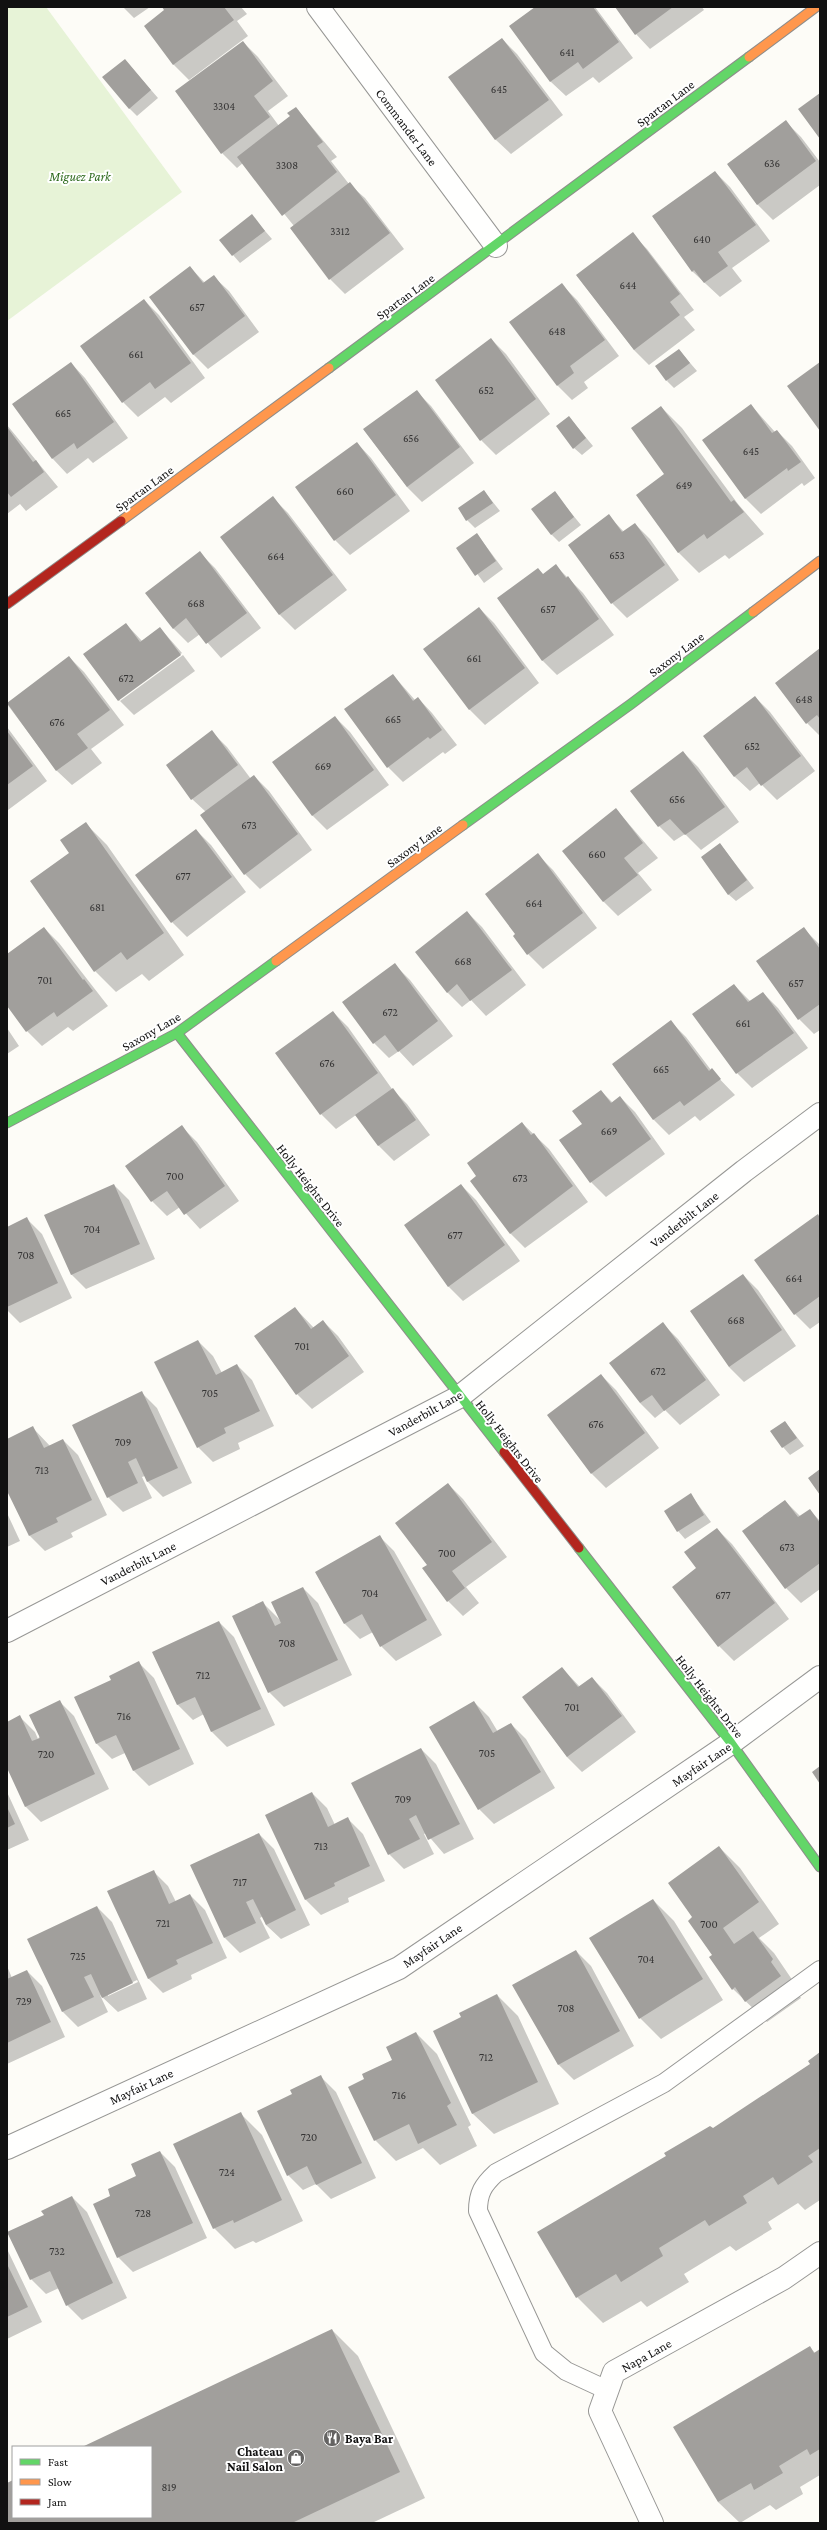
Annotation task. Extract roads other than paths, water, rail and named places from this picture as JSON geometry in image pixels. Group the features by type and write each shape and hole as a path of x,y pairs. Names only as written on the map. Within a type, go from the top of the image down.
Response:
{"street":[{"name":"Commander Lane","path":"318,7 496,246"},
{"name":"Spartan Lane","path":"7,604 496,246 816,7"},
{"name":"Saxony Lane","path":"7,1123 177,1033 631,704 820,561"},
{"name":"Holly Heights Drive","path":"177,1033 459,1397 731,1743 820,1867"},
{"name":"Vanderbilt Lane","path":"7,1631 459,1397 744,1171 820,1114"},
{"name":"Mayfair Lane","path":"7,2148 399,1968 731,1743 820,1677"},
{"name":"Napa Lane","path":"652,2523 600,2411 614,2372 784,2278 820,2254"}],"lane":[{"path":"607,2390 566,2371 544,2354 478,2211 478,2196 484,2184 496,2173 664,2083 820,1970"}],"place":[{"name":"Baya Bar","path":"332,2438"},
{"name":"Chateau Nail Salon","path":"296,2458"}],"park label":[{"name":"Miguez Park","path":"80,176"}]}
